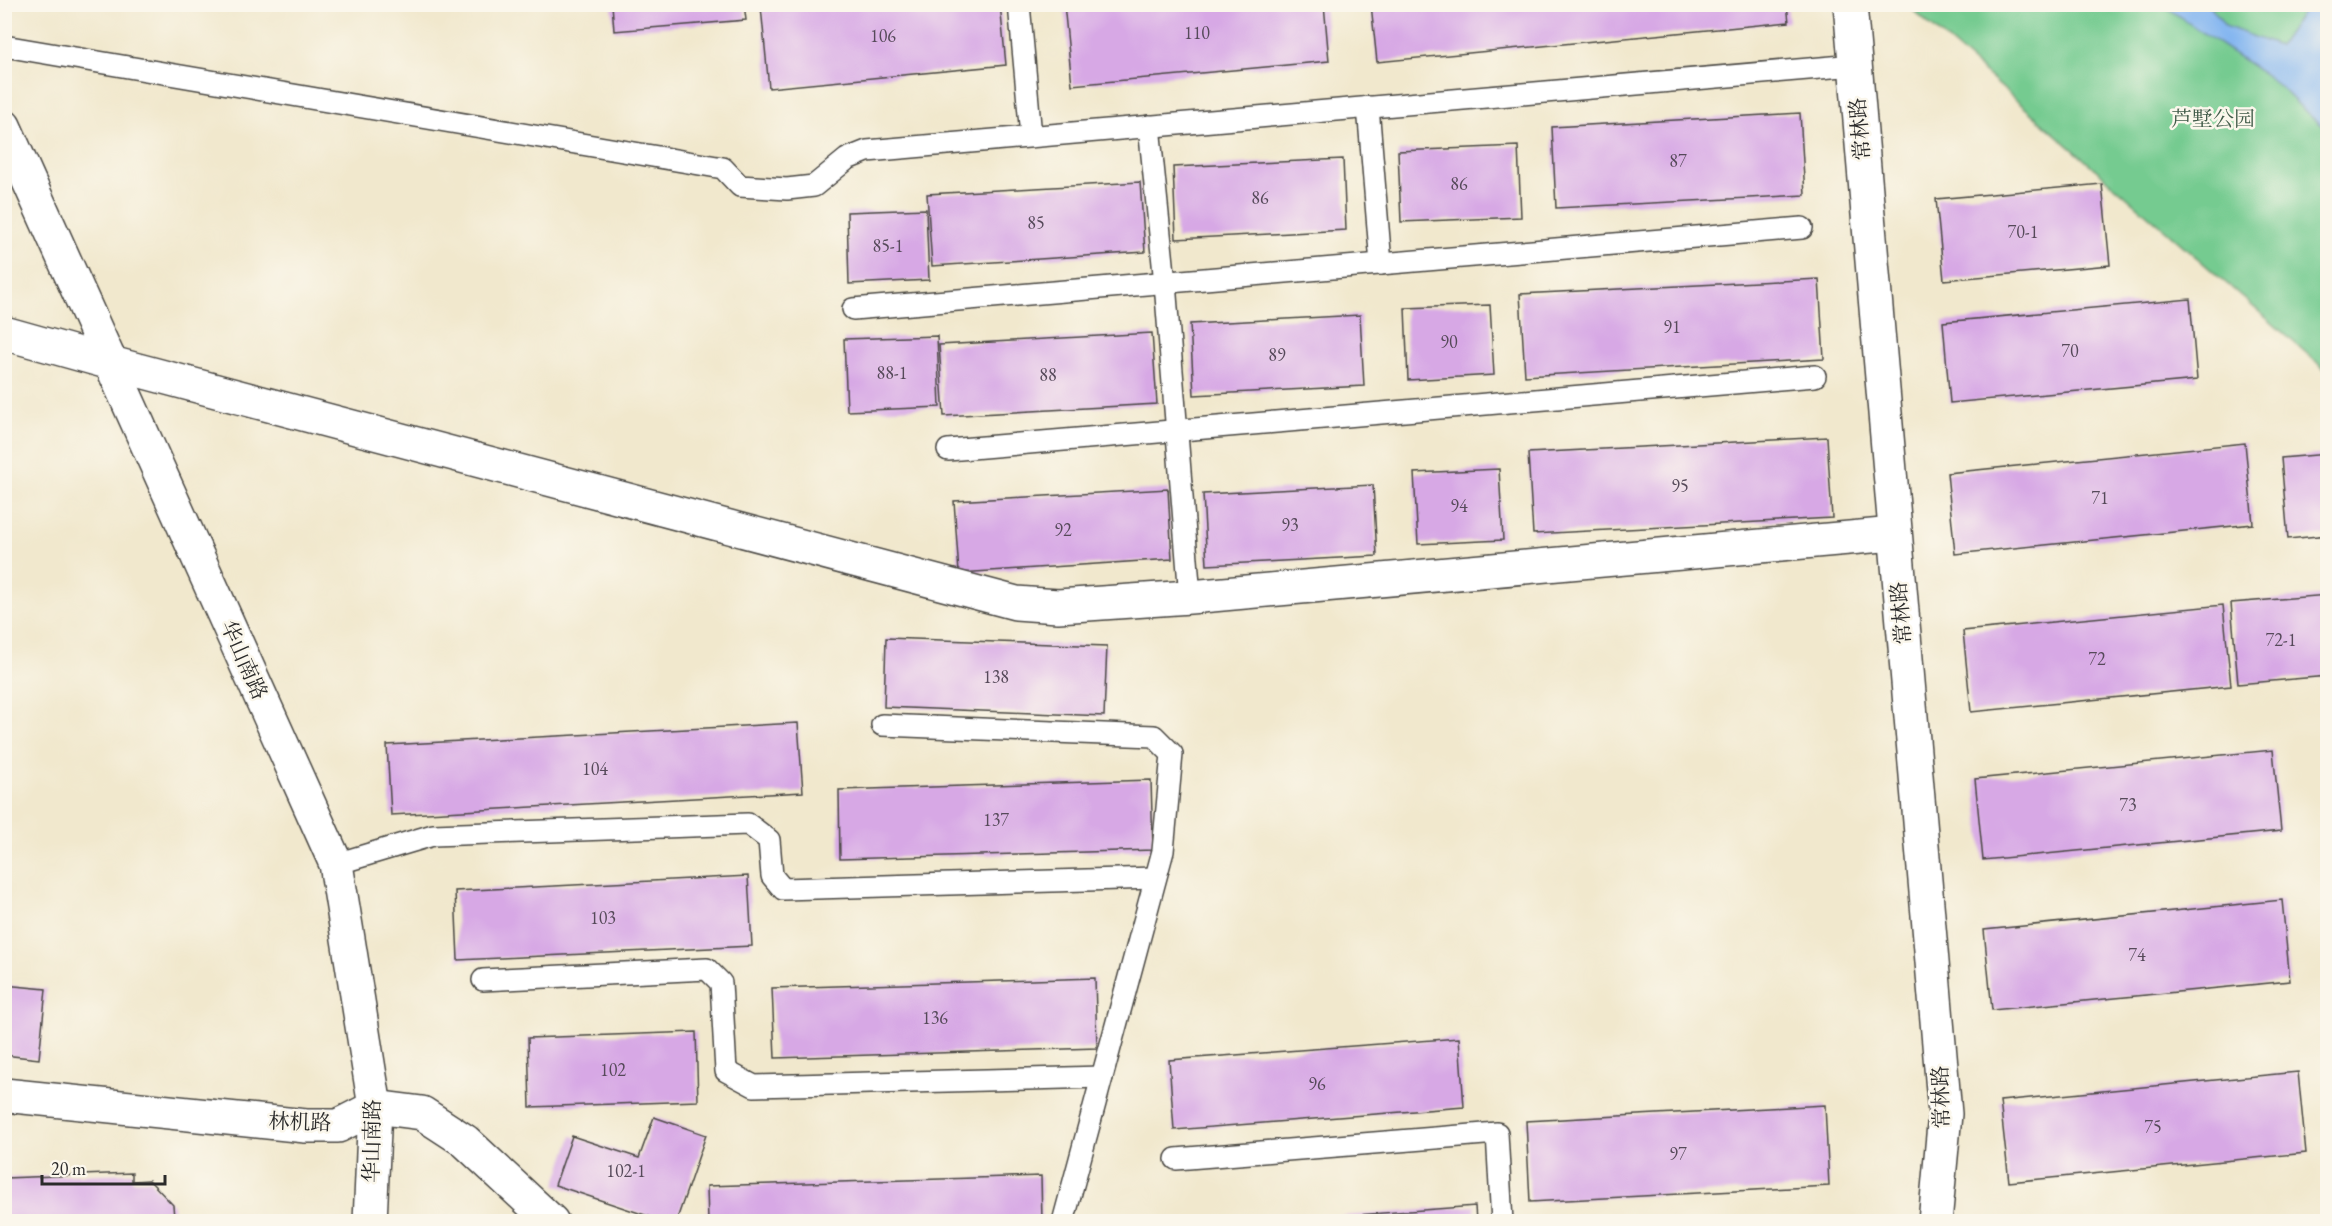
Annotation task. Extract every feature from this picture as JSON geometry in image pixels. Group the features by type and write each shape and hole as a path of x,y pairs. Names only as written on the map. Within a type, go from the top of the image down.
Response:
{"street":[{"name":"常林路","path":"1850,4 1945,1114 1934,1221"},
{"name":"华山南路","path":"4,126 336,864 375,1107 370,1221"},
{"path":"4,333 1016,603 1058,606 1190,597 1894,534"},
{"name":"林机路","path":"4,1095 306,1126 338,1126 375,1107"},
{"path":"375,1107 422,1113 465,1141 552,1221"}],"lane":[{"path":"1019,4 1031,136"},
{"path":"4,46 723,168 740,186 787,189 814,186 847,159 867,151 1855,65"},
{"path":"1368,107 1381,264"},
{"path":"1149,126 1165,283 1190,597"},
{"path":"853,309 1802,228"},
{"path":"948,450 1815,376"},
{"path":"882,725 1154,736 1172,754 1163,851 1063,1221"},
{"path":"336,864 433,836 748,824 769,840 772,876 783,889 1155,878"},
{"path":"483,980 707,969 721,983 726,1071 754,1086 1102,1077"},
{"path":"1176,1160 1497,1133 1503,1221"}],"green space":[{"name":"芦墅公园","path":"1907,5 2327,5 2327,371"}],"water":[{"path":"2164,5 2210,5 2225,26 2279,46 2305,8 2327,9 2327,129 2268,77"}],"building":[{"path":"612,4 744,4 746,20 614,31"},
{"path":"782,4 1000,4 1006,65 769,88 761,7"},
{"path":"1064,4 1324,4 1329,61 1072,85"},
{"path":"1371,4 1787,4 1789,22 1377,62"},
{"path":"1800,113 1805,195 1556,208 1552,127"},
{"path":"1518,146 1521,217 1401,222 1398,151"},
{"path":"1343,159 1346,230 1176,239 1173,167"},
{"path":"1140,182 1145,252 932,266 927,194"},
{"path":"2102,184 2110,265 1944,280 1936,199"},
{"path":"926,209 929,280 849,284 847,212"},
{"path":"1819,279 1824,359 1525,376 1520,294"},
{"path":"2190,299 2197,380 1950,403 1943,322"},
{"path":"1490,305 1494,375 1408,380 1405,308"},
{"path":"1360,315 1364,386 1194,395 1190,324"},
{"path":"1152,333 1157,404 944,416 939,345"},
{"path":"937,336 940,407 847,411 844,339"},
{"path":"1827,437 1832,518 1533,534 1528,453"},
{"path":"2245,443 2253,524 1955,554 1947,473"},
{"path":"2328,454 2328,535 2288,539 2281,458"},
{"path":"1499,469 1503,540 1418,544 1414,473"},
{"path":"1373,485 1377,556 1207,565 1203,494"},
{"path":"1168,489 1172,559 959,573 954,501"},
{"path":"2328,595 2328,676 2238,684 2231,603"},
{"path":"2223,605 2231,686 1971,712 1963,631"},
{"path":"886,638 1107,646 1104,716 884,707"},
{"path":"798,723 803,792 391,815 387,745"},
{"path":"2273,750 2281,831 1983,860 1975,779"},
{"path":"1151,780 1153,850 840,859 839,790"},
{"path":"748,876 752,946 458,960 455,891"},
{"path":"2282,900 2290,981 1992,1010 1984,930"},
{"path":"1095,978 1097,1048 775,1058 772,988"},
{"path":"4,985 46,989 39,1059 4,1055"},
{"path":"696,1032 698,1101 530,1107 528,1038"},
{"path":"1459,1038 1464,1107 1174,1130 1169,1060"},
{"path":"2298,1072 2306,1153 2009,1182 2000,1101"},
{"path":"1825,1105 1829,1186 1530,1202 1526,1121"},
{"path":"654,1117 706,1135 676,1222 666,1222 555,1185 572,1136 639,1158"},
{"path":"132,1173 132,1181 149,1180 173,1205 174,1218 187,1217 188,1222 5,1222 5,1178"},
{"path":"1041,1176 1042,1222 708,1222 707,1186"},
{"path":"1475,1206 1476,1222 1292,1222 1292,1220"}]}
